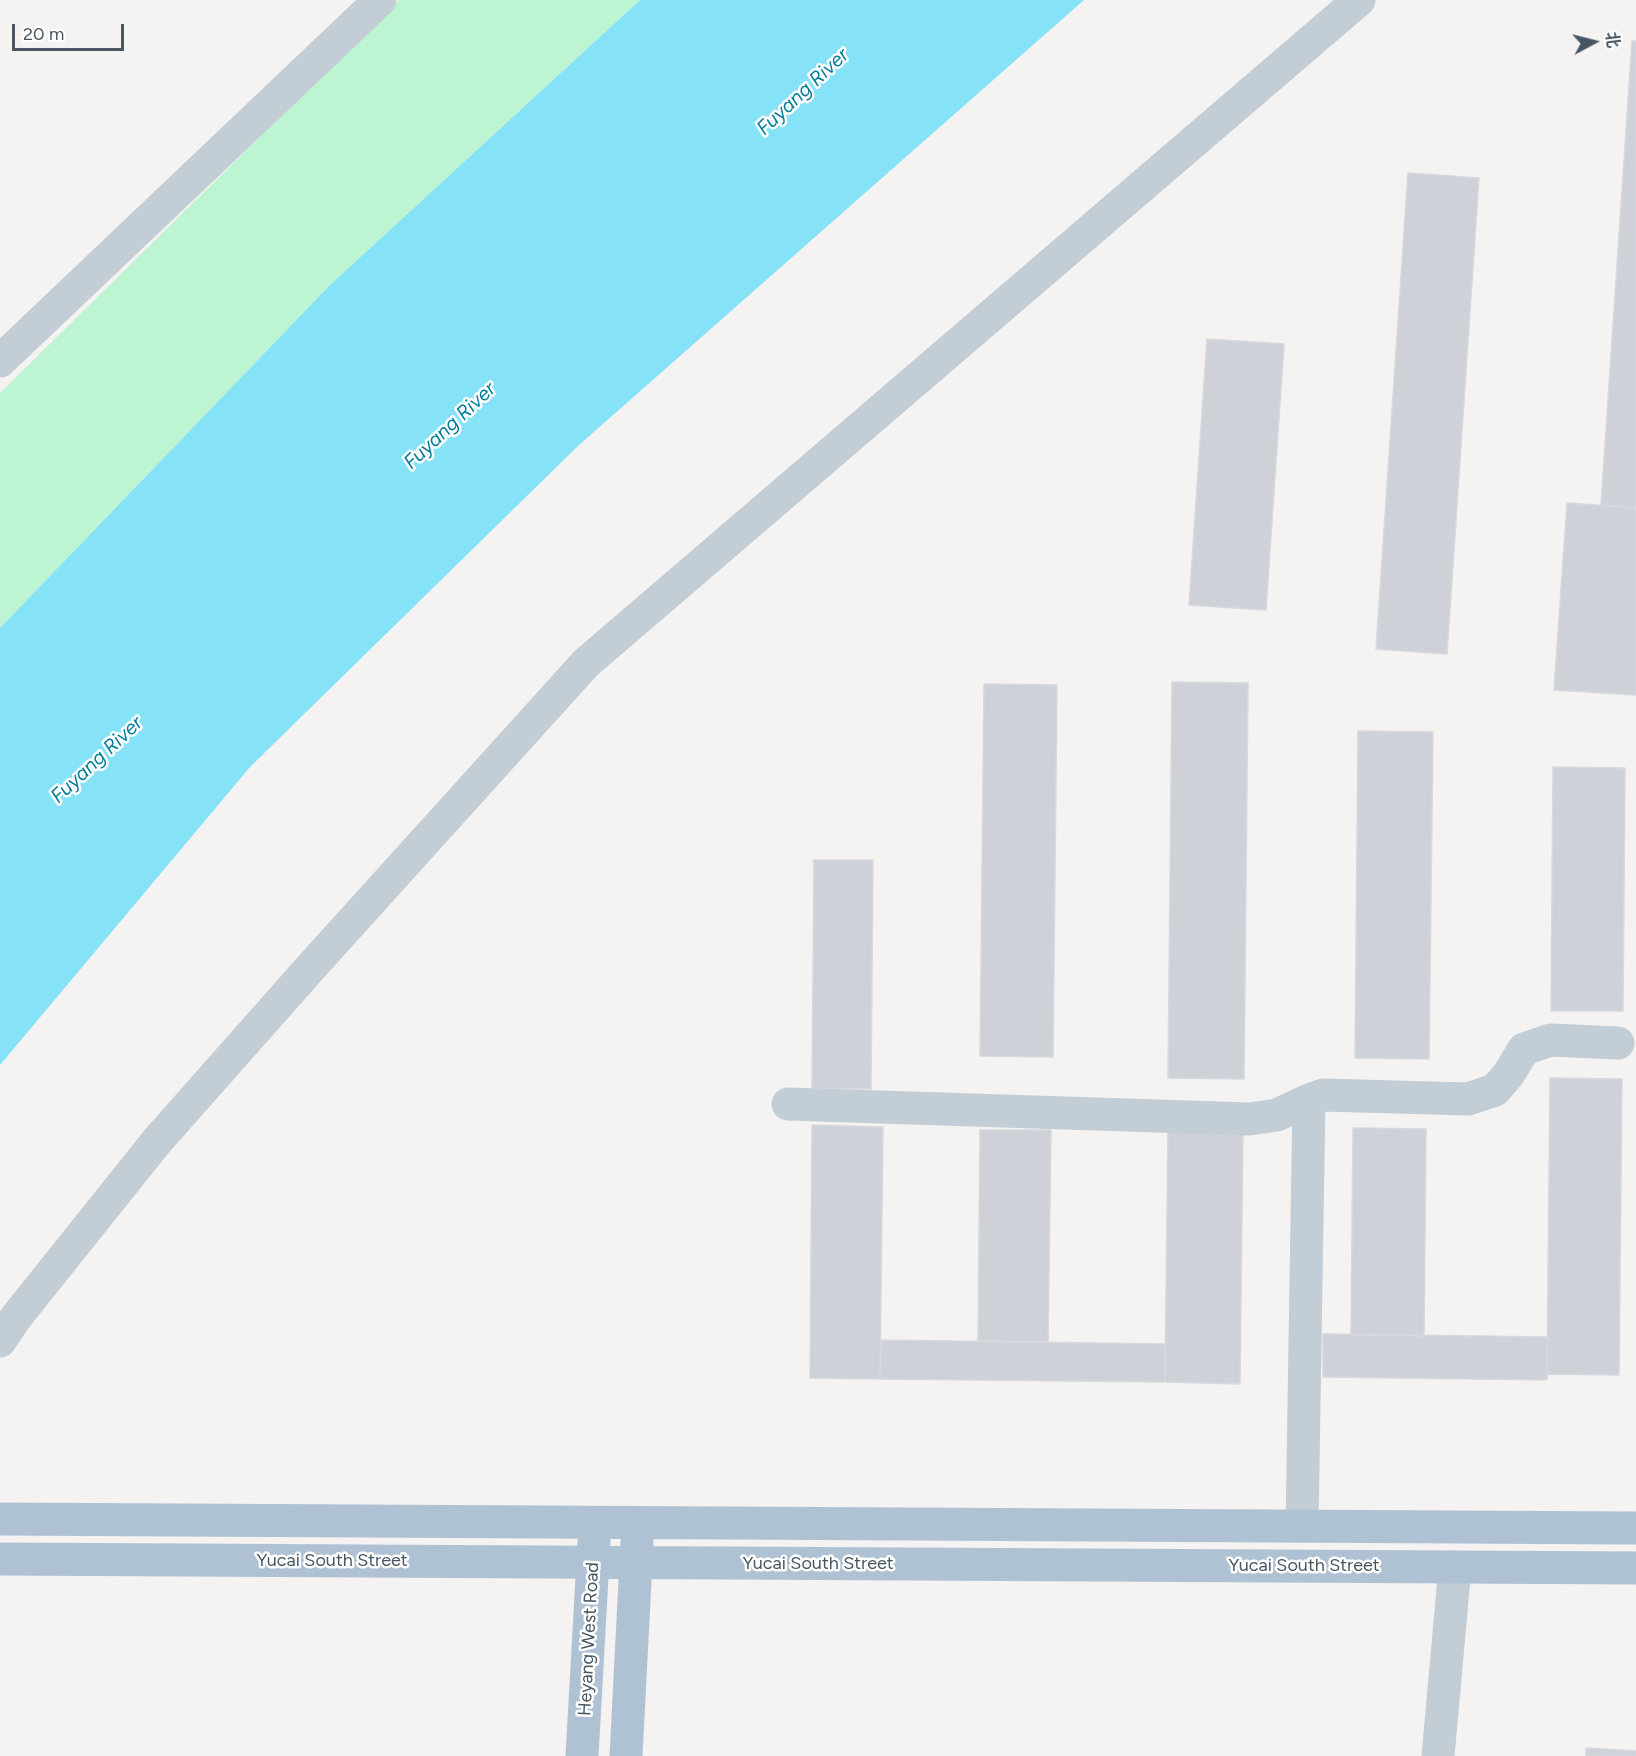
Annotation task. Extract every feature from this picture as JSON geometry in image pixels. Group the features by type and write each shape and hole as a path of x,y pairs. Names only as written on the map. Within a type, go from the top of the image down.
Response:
{"main road":[{"path":"0,1519 1636,1528"},
{"name":"Heyang West Road","path":"582,1756 595,1522"},
{"path":"626,1756 639,1522"},
{"name":"Yucai South Street","path":"0,1559 1636,1568"}],"street":[{"path":"0,361 380,0"},
{"path":"0,1341 17,1316 158,1141 312,966 586,663 1359,0"},
{"path":"789,1104 1250,1119 1277,1115 1323,1095 1468,1099 1496,1090 1524,1049 1551,1040 1618,1043"},
{"path":"1302,1526 1309,1100"},
{"path":"1438,1756 1455,1567"}],"green space":[{"path":"399,0 640,0 329,286 0,628 0,393"}],"water":[{"name":"Fuyang River","path":"640,0 1084,0 579,445 250,767 0,1065 0,628 329,286"}],"building":[{"path":"1632,41 1636,41 1636,508 1601,505"},
{"path":"1408,173 1479,178 1447,654 1376,649"},
{"path":"1207,339 1284,344 1266,610 1189,605"},
{"path":"1567,503 1636,508 1636,695 1554,690"},
{"path":"1172,682 1248,683 1244,1079 1168,1078"},
{"path":"984,684 1057,685 1053,1057 980,1056"},
{"path":"1358,731 1433,732 1429,1059 1355,1058"},
{"path":"1553,767 1625,768 1623,1011 1551,1011"},
{"path":"814,860 873,860 871,1089 812,1088"},
{"path":"1550,1078 1622,1079 1619,1375 1547,1374"},
{"path":"812,1125 883,1127 880,1379 810,1378"},
{"path":"1168,1128 1243,1129 1240,1384 1165,1382"},
{"path":"1353,1128 1426,1129 1424,1336 1351,1335"},
{"path":"980,1130 1051,1130 1048,1342 978,1341"},
{"path":"1323,1334 1548,1337 1547,1380 1323,1377"},
{"path":"881,1340 1165,1344 1165,1382 880,1379"},
{"path":"1586,1748 1636,1751 1636,1756 1586,1756"}]}
